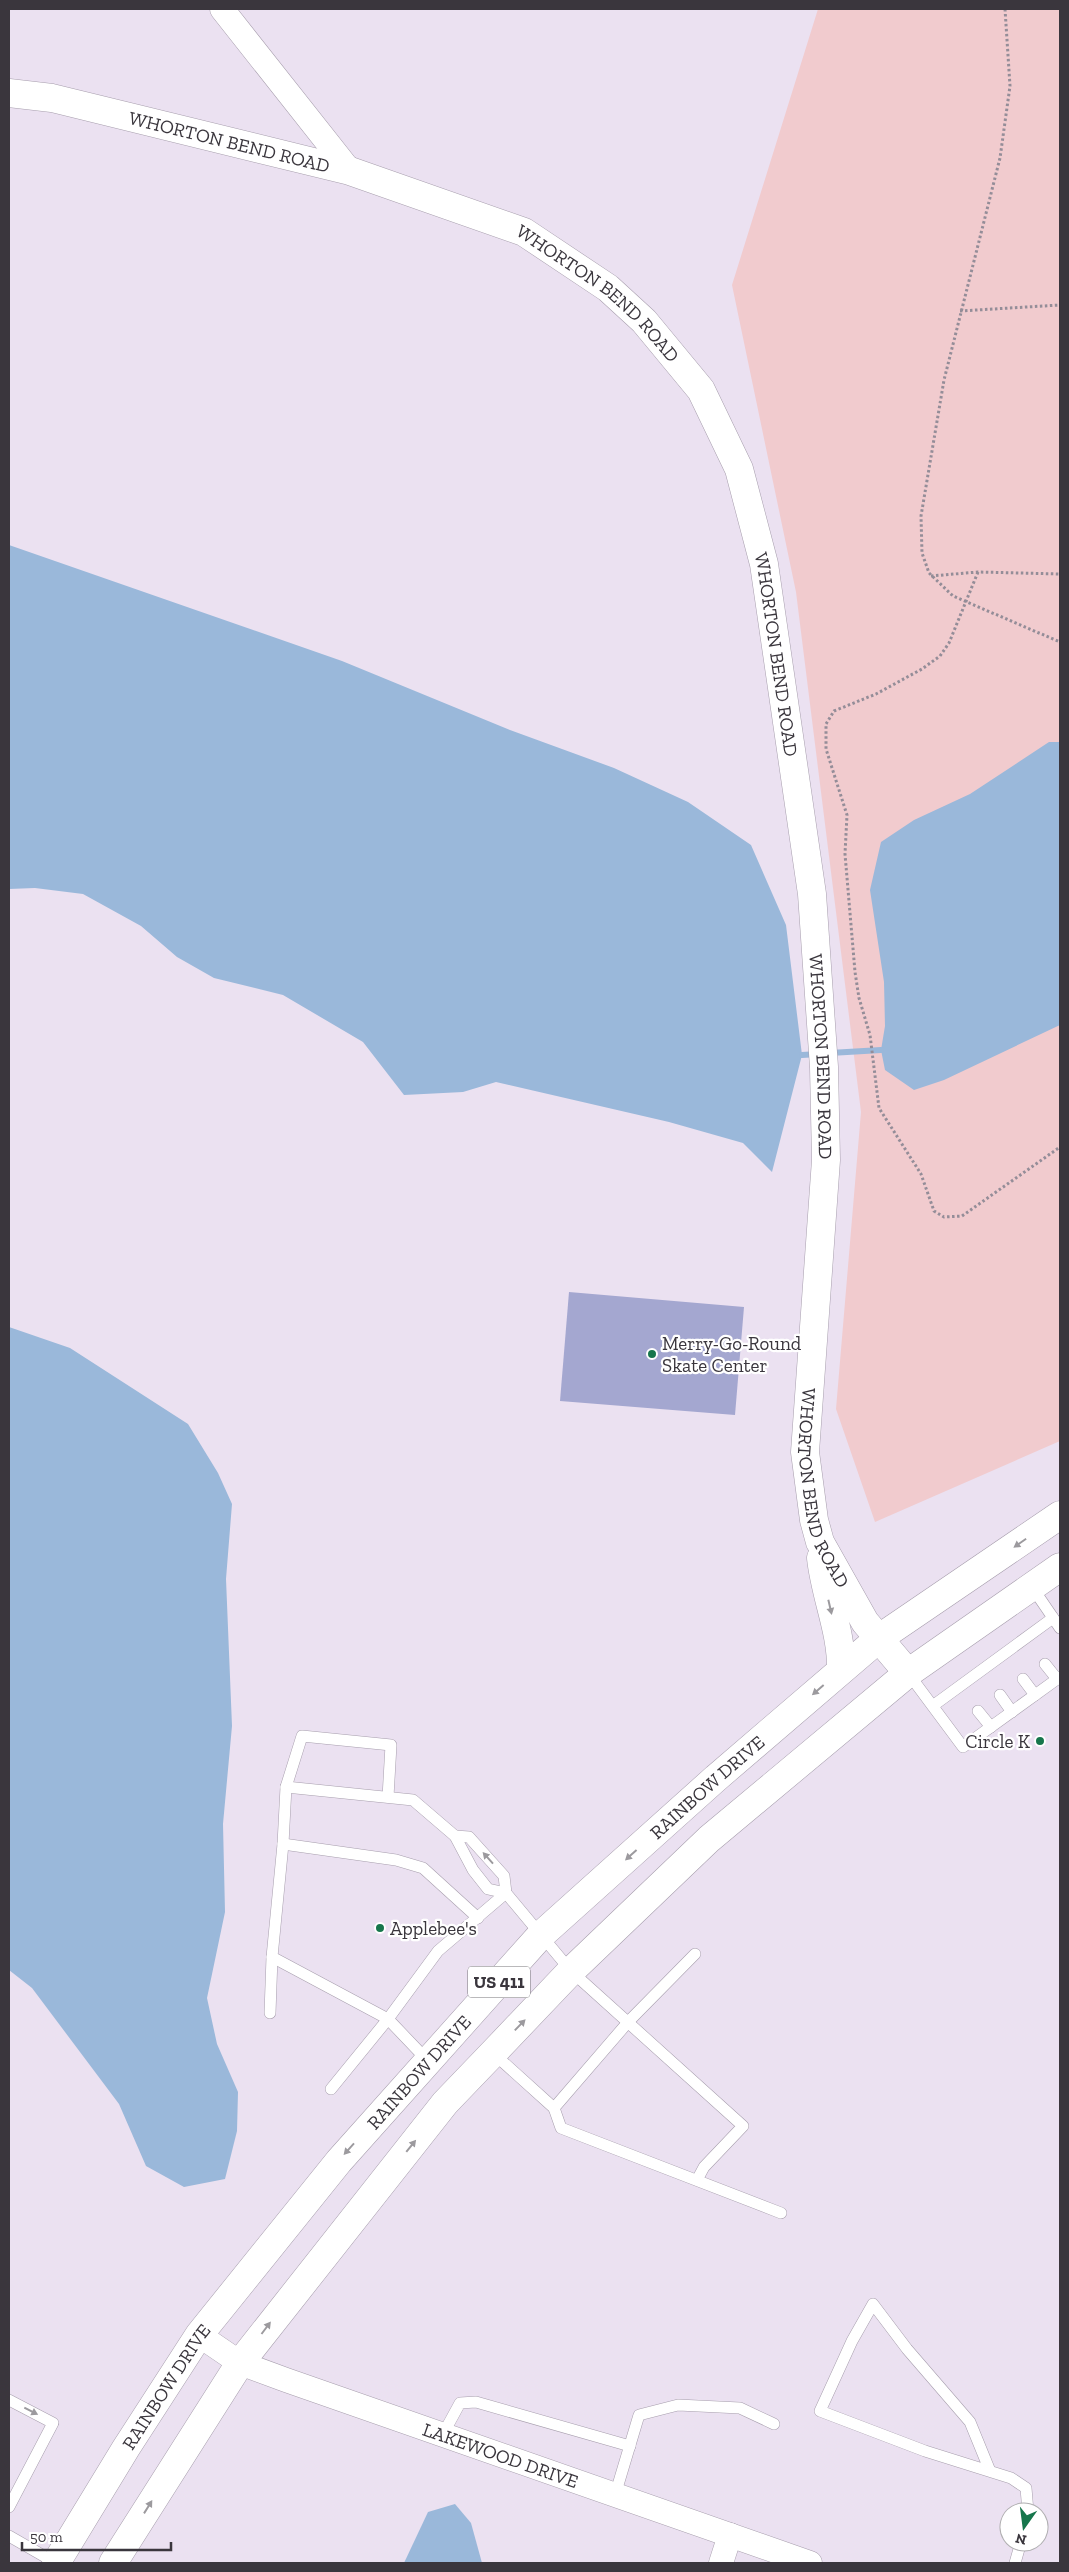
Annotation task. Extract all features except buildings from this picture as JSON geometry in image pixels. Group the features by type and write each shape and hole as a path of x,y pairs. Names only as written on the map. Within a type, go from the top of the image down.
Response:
{"main road":[{"name":"WHORTON BEND ROAD","path":"9,93 52,98 350,171 524,232 608,288 644,321 701,390 739,469 764,564 812,894 824,1067 826,1160 806,1452 814,1520 820,1542 865,1622 908,1673"},
{"name":"RAINBOW DRIVE","path":"56,2563 126,2448 199,2336 339,2161 540,1936 716,1778 878,1639 1060,1515"},
{"path":"820,1542 823,1575 841,1650 841,1670"},
{"name":"US 411","path":"113,2563 240,2363 445,2103 492,2053 571,1971 708,1839 908,1673 1060,1567"}],"street":[{"path":"222,9 350,171"},
{"name":"LAKEWOOD DRIVE","path":"199,2336 240,2363 442,2436 810,2563"},
{"path":"721,2563 730,2535"}],"lane":[{"path":"1032,1586 1060,1628"},
{"path":"934,1705 984,1674 1028,1641 1053,1618"},
{"path":"908,1673 964,1747 1059,1678 1045,1664"},
{"path":"1023,1679 1035,1696"},
{"path":"1000,1695 1012,1712"},
{"path":"978,1711 991,1727"},
{"path":"270,2013 272,1957 283,1844 286,1787 302,1736 391,1745 388,1797"},
{"path":"286,1787 413,1800 455,1836 473,1870 488,1889 506,1893"},
{"path":"455,1836 469,1837 504,1876 506,1893 571,1971 629,2021 743,2126 704,2167 697,2180"},
{"path":"283,1844 396,1860 423,1868 478,1918"},
{"path":"331,2089 388,2019 438,1952 506,1893"},
{"path":"554,2108 629,2021 695,1954"},
{"path":"272,1957 388,2019 428,2061"},
{"path":"492,2053 554,2108 561,2128 781,2212"},
{"path":"990,2471 970,2422 907,2349 873,2304 852,2341 820,2411 926,2451 1011,2478 1026,2488 1027,2502"},
{"path":"9,2400 53,2422 9,2507"},
{"path":"442,2436 460,2403 476,2402 630,2446"},
{"path":"615,2495 639,2415 678,2405 740,2408 774,2424"},
{"path":"9,2536 56,2563"}],"path":[{"path":"1005,9 1010,86 1002,148 944,380 921,516 922,553 932,576 953,596 1060,642"},
{"path":"960,311 1060,305"},
{"path":"932,576 978,572 1060,574"},
{"path":"978,572 949,644 940,656 922,669 876,694 834,711 826,724 826,748 847,815 845,854 855,972 859,998 870,1035 878,1108 921,1174 934,1210 944,1218 962,1216 1060,1147"}],"shaded area":[{"path":"818,9 1060,9 1060,1441 875,1522 836,1409 861,1112 796,592 732,285"}],"water":[{"path":"9,545 342,661 510,730 614,768 688,802 751,845 786,925 802,1055 772,1172 743,1143 669,1122 496,1082 463,1092 404,1095 363,1042 283,995 214,978 177,957 141,926 83,894 35,888 9,889"},
{"path":"1049,742 1060,742 1060,1025 944,1080 914,1090 885,1070 881,1050 885,1026 884,982 870,890 881,842 914,820 970,794"},
{"path":"9,1327 70,1348 188,1424 218,1473 232,1504 226,1579 232,1726 223,1824 225,1912 207,1998 217,2044 238,2092 237,2131 225,2179 184,2187 146,2166 119,2104 32,1988 9,1970"},
{"path":"455,2504 471,2523 482,2563 404,2563 428,2512"}],"waterway":[{"path":"830,1053 881,1050"},
{"path":"802,1055 818,1054"}],"place":[{"name":"Merry-Go-Round Skate Center","path":"652,1354"},
{"name":"Circle K","path":"1040,1741"},
{"name":"Applebee's","path":"380,1928"}]}
